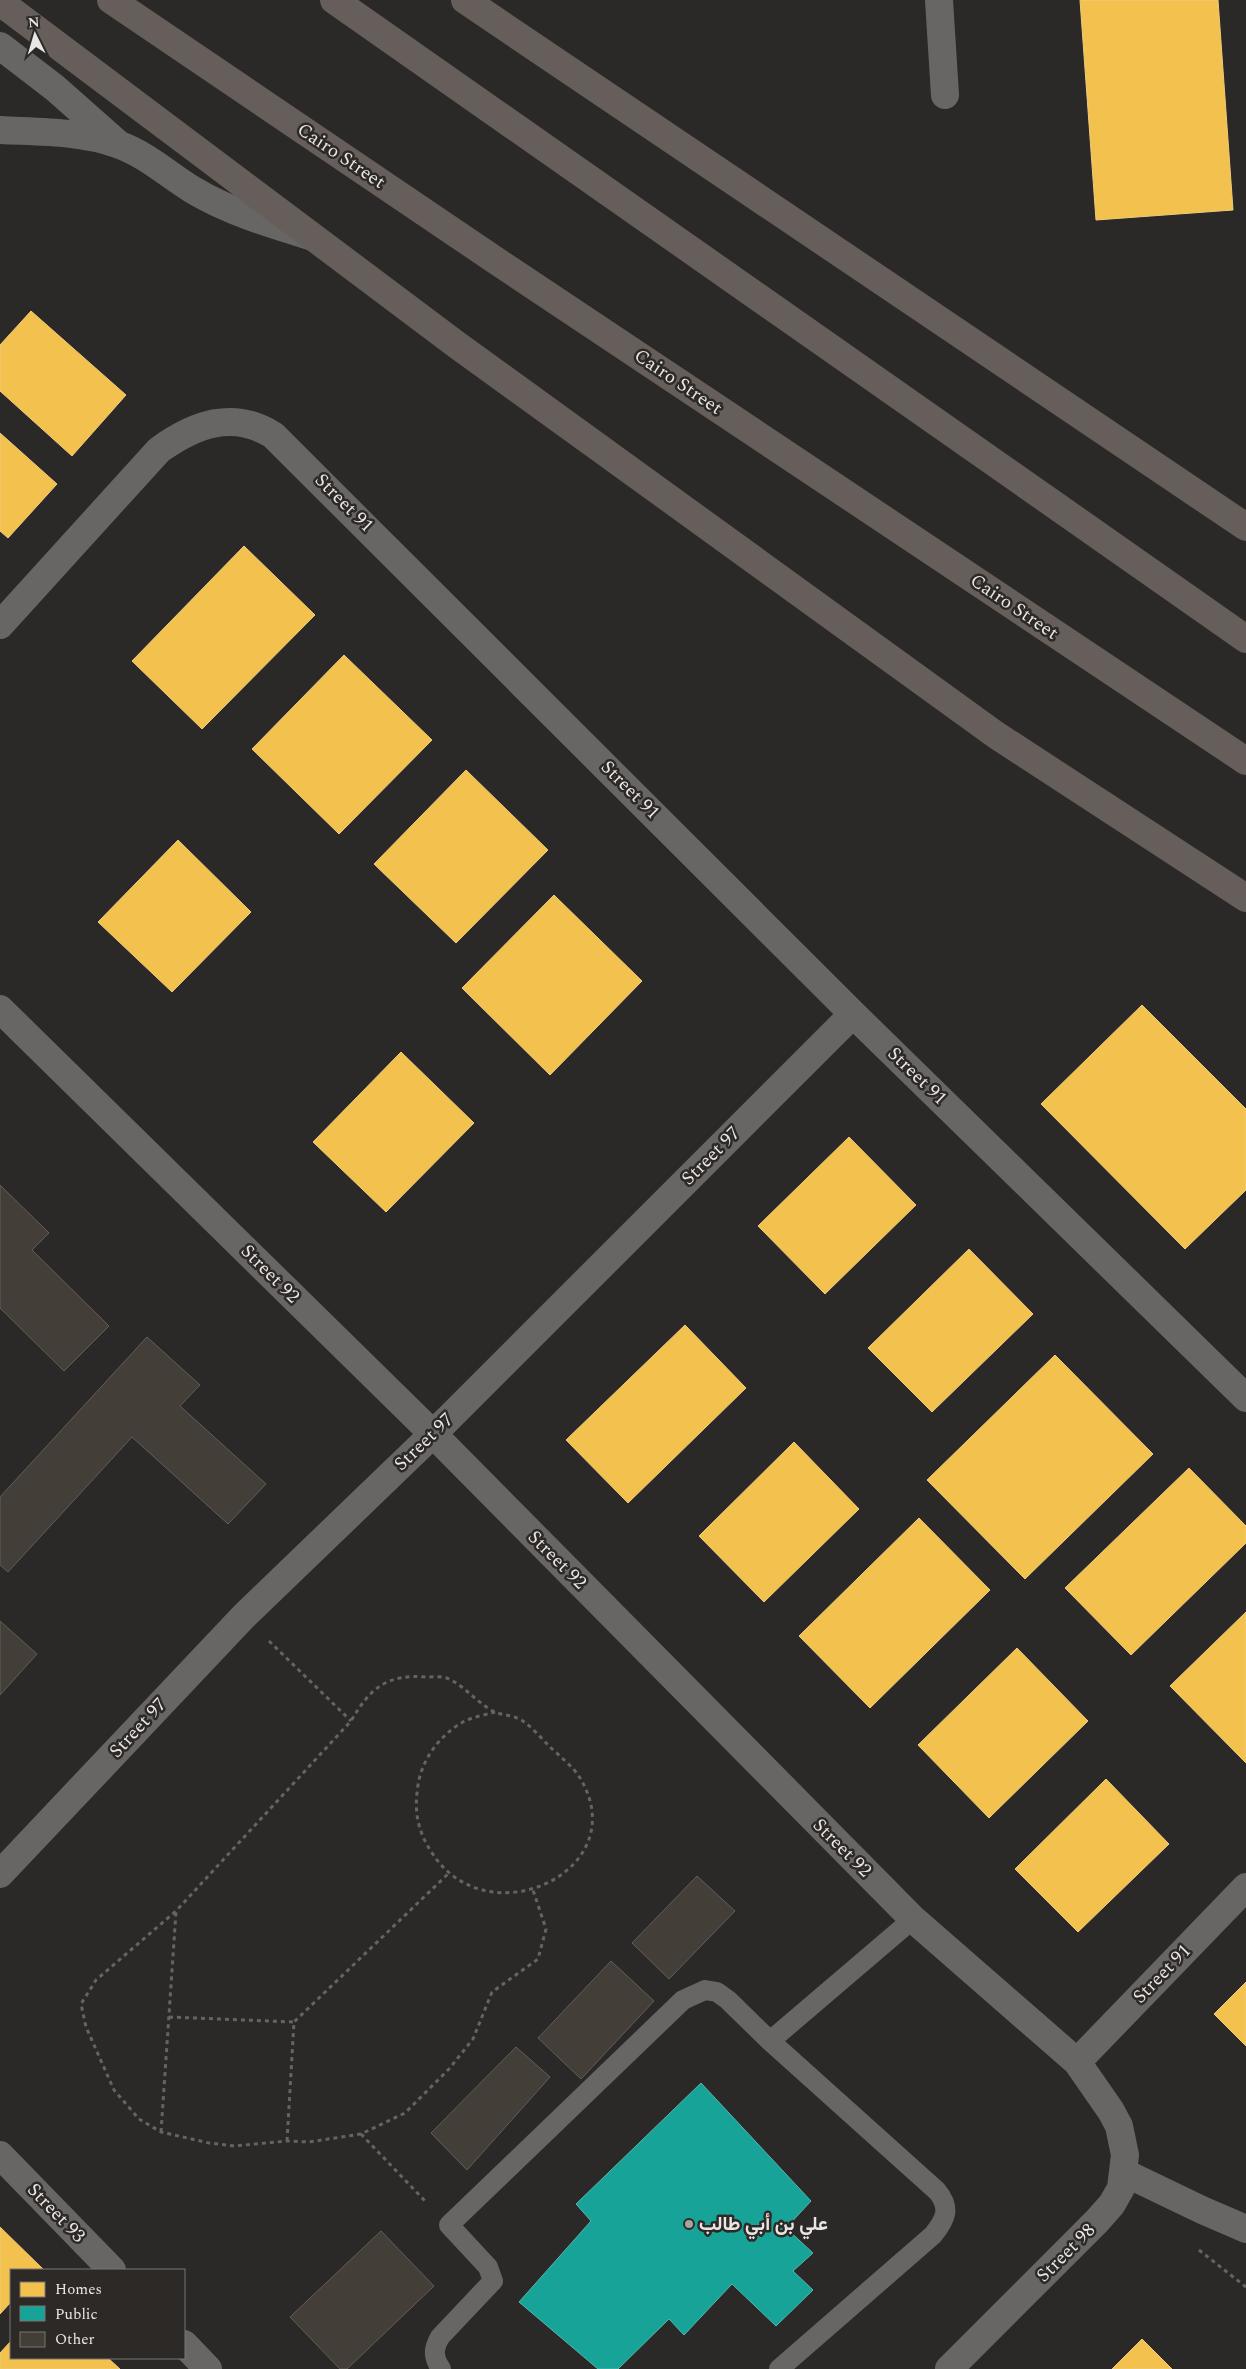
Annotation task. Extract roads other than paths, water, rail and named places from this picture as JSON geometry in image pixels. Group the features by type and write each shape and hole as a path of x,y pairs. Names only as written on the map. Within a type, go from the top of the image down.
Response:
{"main road":[{"name":"Cairo Street","path":"111,0 500,264 1246,761"},
{"path":"334,0 1246,639"},
{"path":"465,0 1246,526"},
{"path":"0,2 310,236 996,735 1246,898"}],"street":[{"path":"938,0 945,96"},
{"path":"0,46 55,88 119,145"},
{"path":"0,130 71,134 119,145 141,155 210,199 268,223 310,236"},
{"name":"Street 91","path":"0,625 159,450 180,434 216,422 249,423 261,427 281,440 853,1014 1246,1398"},
{"name":"Street 92","path":"0,1009 433,1434 913,1919 1077,2062 1111,2111"},
{"name":"Street 97","path":"0,1874 244,1616 433,1434 853,1014"},
{"name":"Street 91","path":"1077,2062 1246,1887"},
{"name":"Street 98","path":"949,2369 1097,2222 1112,2204 1121,2188 1125,2155 1122,2140 1111,2111"},
{"name":"Street 93","path":"0,2155 111,2269"},
{"path":"1123,2172 1246,2229"},
{"path":"185,2345 208,2369"}],"lane":[{"path":"770,2041 913,1919"},
{"path":"441,2369 434,2354 437,2342 493,2281 492,2273 488,2267 449,2226 683,2000 705,1990 717,1992 728,2000 770,2041 937,2191 947,2208 946,2217 933,2235 779,2369"}],"place":[{"name":"علي بن أبي طالب","path":"689,2224"}]}
